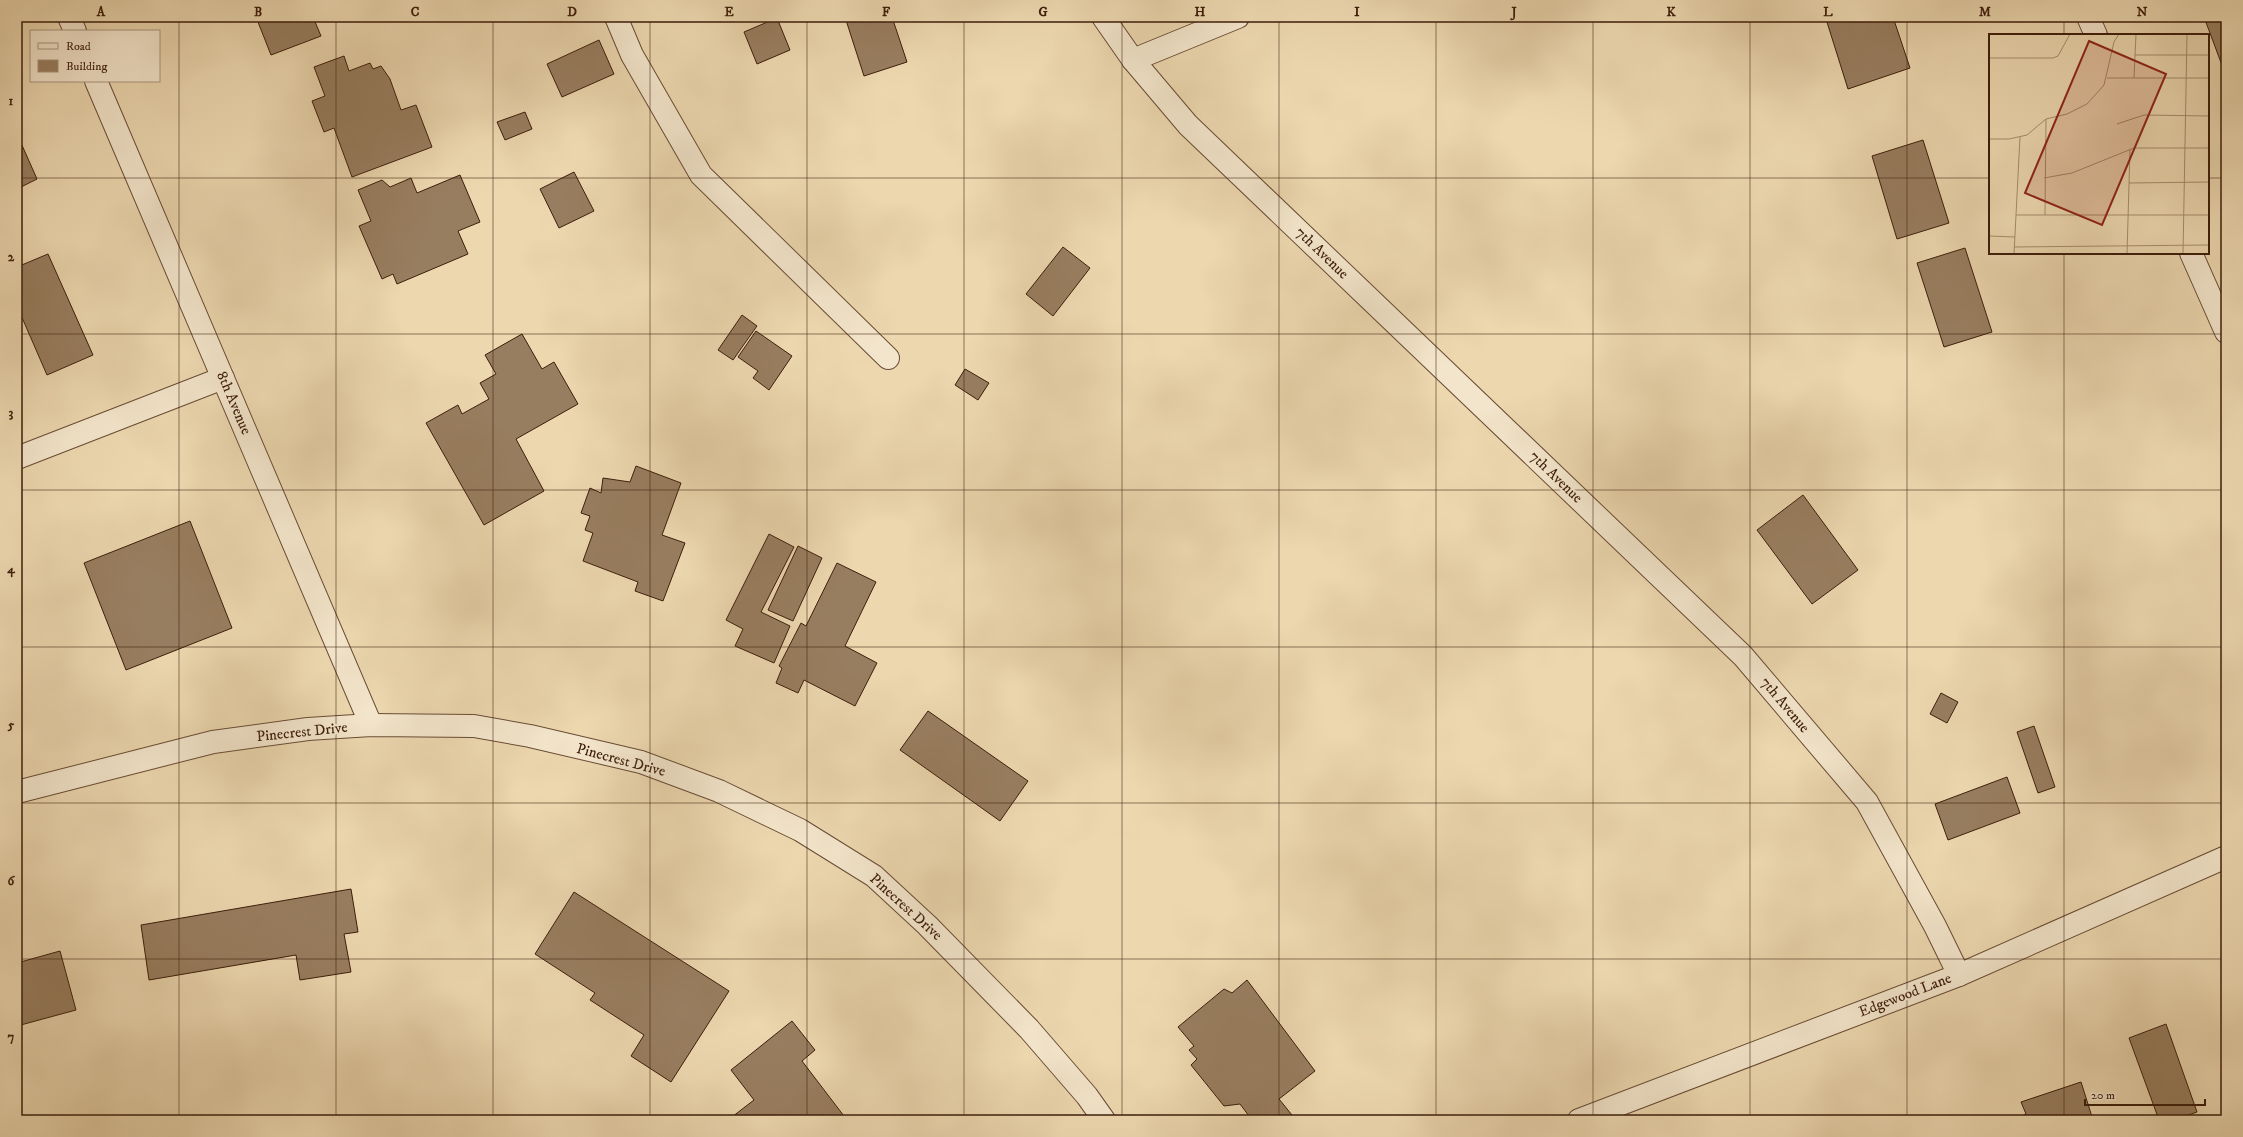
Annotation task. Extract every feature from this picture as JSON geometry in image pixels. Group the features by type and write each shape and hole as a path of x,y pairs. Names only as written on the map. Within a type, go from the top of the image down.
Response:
{"street":[{"path":"69,17 74,30"},
{"path":"616,17 632,55 701,175 888,358"},
{"name":"7th Avenue","path":"1103,17 1133,60 1188,125 1743,656 1867,802 1935,926 1959,975"},
{"path":"1133,60 1238,17"},
{"path":"2088,17 2096,34"},
{"name":"8th Avenue","path":"96,82 371,725"},
{"path":"2191,254 2226,332"},
{"path":"17,458 223,378"},
{"name":"Pinecrest Drive","path":"17,792 214,742 308,729 371,725 474,726 530,736 641,762 719,791 800,830 874,876 927,925 1029,1029 1087,1096 1104,1120"},
{"name":"Edgewood Lane","path":"1579,1120 1959,975 2226,857"}],"building":[{"path":"256,17 313,17 321,36 271,55"},
{"path":"845,17 892,17 907,62 864,76"},
{"path":"1746,17 1756,17 1747,21"},
{"path":"1834,17 1893,17 1910,68 1848,89 1826,19"},
{"path":"2204,17 2226,17 2226,76"},
{"path":"777,18 790,50 757,64 744,32"},
{"path":"599,40 614,74 562,97 547,64"},
{"path":"344,56 349,71 370,63 373,69 381,66 390,79 401,110 416,105 432,147 352,177 334,128 324,132 312,101 325,96 314,67"},
{"path":"525,112 532,129 505,140 497,122"},
{"path":"17,134 37,179 17,189"},
{"path":"1923,140 1949,223 1897,239 1872,156"},
{"path":"574,172 594,211 559,228 540,189"},
{"path":"460,175 480,222 458,231 468,254 397,284 393,274 382,279 359,226 371,221 358,190 382,180 390,187 411,178 417,193"},
{"path":"1063,247 1090,268 1053,316 1026,294"},
{"path":"1965,248 1992,332 1944,347 1917,263"},
{"path":"48,254 93,355 47,375 17,306 17,267"},
{"path":"742,315 757,326 733,360 718,350"},
{"path":"756,331 792,356 769,390 753,378 758,371 738,357"},
{"path":"522,334 542,369 554,362 578,404 516,439 544,491 484,525 426,423 458,405 462,414 489,399 480,383 496,374 485,355"},
{"path":"965,369 989,383 978,400 955,385"},
{"path":"636,466 681,483 662,535 685,543 663,601 635,591 638,582 583,561 593,533 585,530 590,516 581,513 590,488 601,493 603,478 630,482"},
{"path":"1803,495 1858,570 1812,604 1757,530"},
{"path":"190,521 232,628 126,670 84,563"},
{"path":"769,534 794,547 761,612 790,626 774,663 735,646 743,629 726,620"},
{"path":"798,546 822,558 793,621 768,610"},
{"path":"837,563 876,582 845,646 877,663 855,706 804,680 798,693 776,683 782,668 779,666 801,623 806,626"},
{"path":"1941,693 1958,702 1947,723 1930,714"},
{"path":"928,711 1028,781 1000,821 900,750"},
{"path":"2034,726 2055,787 2038,793 2017,732"},
{"path":"2007,777 2020,813 1948,840 1935,804"},
{"path":"351,889 358,932 344,934 351,972 300,980 296,955 149,980 141,925"},
{"path":"574,892 729,991 671,1082 631,1056 644,1035 590,1000 595,993 535,954"},
{"path":"60,951 76,1010 17,1026 17,963"},
{"path":"1247,980 1315,1071 1279,1099 1296,1120 1252,1120 1240,1104 1224,1106 1191,1065 1197,1059 1189,1050 1194,1046 1178,1027 1224,989 1232,993"},
{"path":"792,1021 815,1050 802,1061 847,1120 728,1120 754,1100 731,1070"},
{"path":"2166,1024 2197,1112 2174,1120 2159,1120 2129,1038"},
{"path":"2081,1082 2093,1120 2013,1120 2026,1114 2021,1102"}]}
